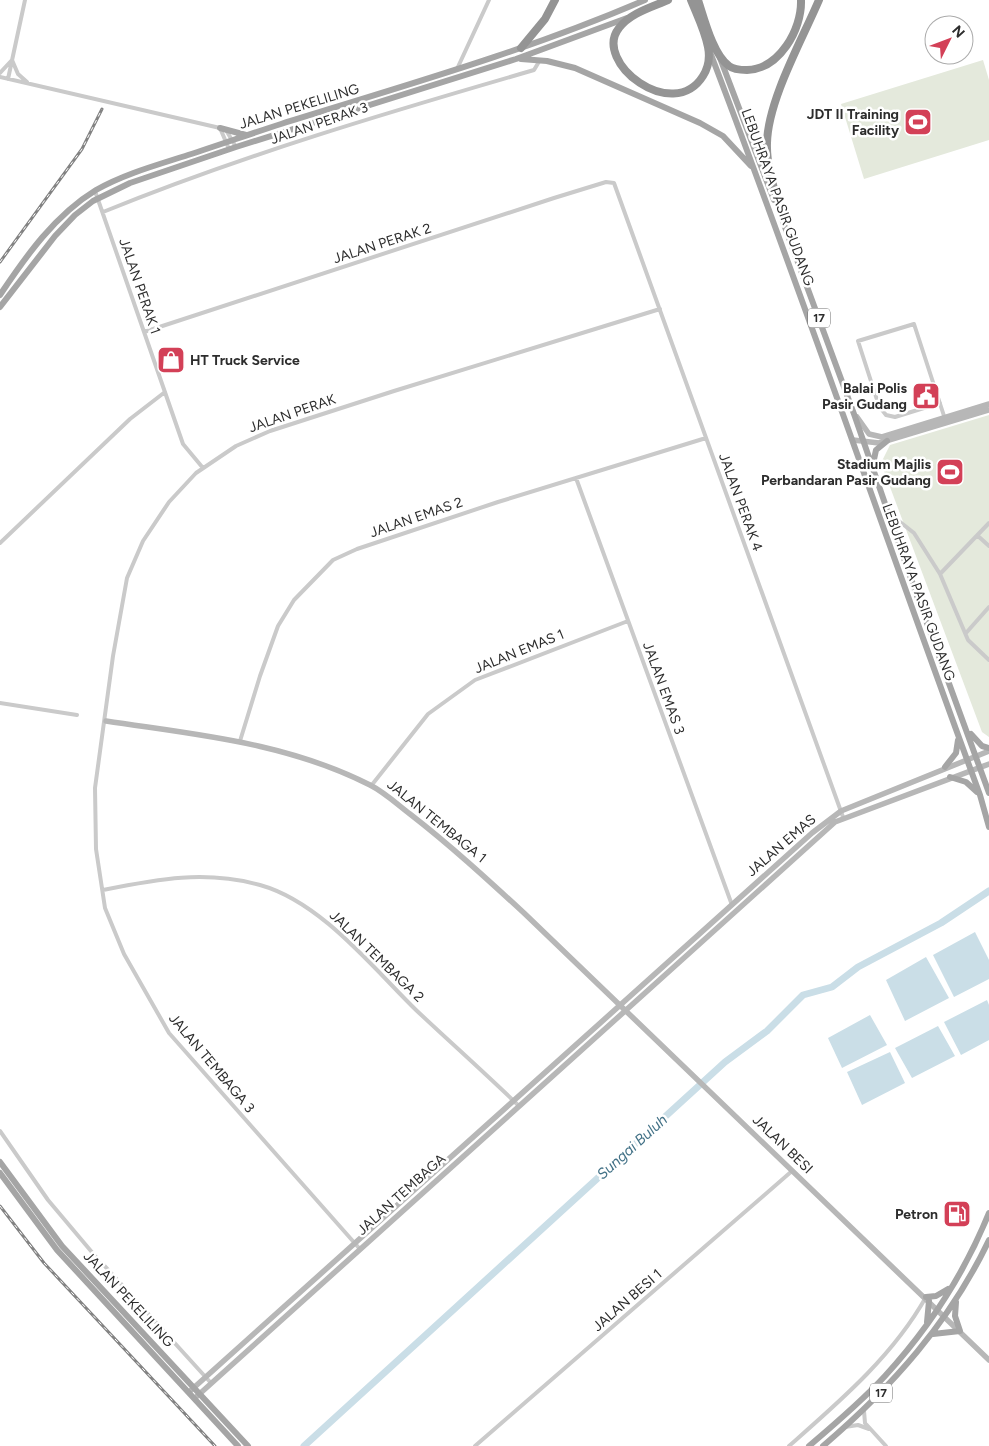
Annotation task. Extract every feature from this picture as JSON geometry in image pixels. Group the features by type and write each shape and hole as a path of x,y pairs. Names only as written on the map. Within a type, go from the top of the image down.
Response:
{"highway":[{"path":"521,48 545,19 555,0"},
{"path":"668,0 631,17 616,32 614,44 616,56 632,76 661,93 679,93 696,84 707,67 708,47"},
{"name":"LEBUHRAYA PASIR GUDANG","path":"691,0 720,57"},
{"name":"LEBUHRAYA PASIR GUDANG","path":"698,0 699,14 708,47"},
{"path":"720,57 730,67 737,70 755,70 774,61 790,37 799,15 801,0"},
{"path":"784,222 768,160 769,124 777,98 819,0"}],"main road":[{"name":"JALAN PEKELILING","path":"0,307 55,236 75,215 99,198 130,183 231,144 246,135 521,48 590,24 645,0"},
{"name":"JALAN PEKELILING","path":"0,295 52,226 95,191 126,176 516,59 631,17"},
{"name":"LEBUHRAYA PASIR GUDANG","path":"708,47 828,368 904,589 980,795 989,827"},
{"name":"LEBUHRAYA PASIR GUDANG","path":"720,57 784,222 989,792"},
{"path":"516,59 540,60 575,68 700,123 727,140 755,171"},
{"path":"220,128 246,135"},
{"path":"828,368 833,369 836,366"},
{"path":"853,440 886,441 989,404"},
{"path":"854,414 864,430 876,437 989,410"},
{"path":"872,466 876,450 886,441"},
{"name":"JALAN TEMBAGA 1","path":"106,721 240,741 291,753 371,786 422,823 474,866 619,1006"},
{"path":"966,726 979,744 989,749"},
{"path":"945,767 956,753 958,745 957,732"},
{"name":"JALAN EMAS","path":"619,1006 812,833 842,814 989,749"},
{"name":"JALAN EMAS","path":"625,1011 842,814 989,764"},
{"path":"950,777 966,782 980,795"},
{"path":"989,782 989,792"},
{"name":"JALAN BESI","path":"619,1006 928,1299 989,1360"},
{"name":"JALAN TEMBAGA","path":"517,1103 619,1006"},
{"name":"JALAN TEMBAGA","path":"191,1390 357,1246 517,1103 625,1011"},
{"name":"JALAN PEKELILING","path":"0,1162 62,1246 191,1390"},
{"name":"JALAN PEKELILING","path":"0,1173 58,1250 191,1390 248,1446"},
{"name":"17","path":"809,1446 884,1377 926,1325 938,1309 972,1251 989,1213"},
{"name":"17","path":"823,1446 864,1411 906,1367 933,1334 956,1301 989,1240"},
{"name":"JALAN TEMBAGA","path":"197,1396 357,1246"},
{"path":"926,1325 928,1299 950,1288"},
{"path":"933,1334 960,1331 955,1312 956,1301"},
{"name":"JALAN PEKELILING","path":"197,1396 238,1446"}],"street":[{"path":"8,80 25,0"},
{"path":"456,69 489,0"},
{"path":"0,73 12,60"},
{"path":"12,60 18,74 30,84"},
{"name":"JALAN PERAK 3","path":"103,212 163,188 386,113 534,70 540,60"},
{"path":"0,77 220,128 231,144"},
{"name":"JALAN PERAK 2","path":"144,332 606,182 614,182 620,194"},
{"name":"JALAN PERAK 1","path":"95,191 183,444 203,468"},
{"name":"JALAN PERAK 4","path":"620,194 842,814"},
{"name":"JALAN PERAK","path":"106,721 113,656 128,578 143,541 163,509 203,468 236,446 270,432 660,309"},
{"path":"940,402 895,417 883,414 858,341 914,324 940,402 945,421"},
{"path":"0,543 130,419 165,392"},
{"name":"JALAN EMAS 2","path":"240,741 278,626 294,600 333,560 357,549 706,438"},
{"name":"JALAN EMAS 3","path":"576,478 732,905"},
{"path":"888,512 912,530 940,574 970,643 989,660"},
{"path":"940,574 989,523"},
{"path":"978,536 989,546"},
{"path":"966,633 989,607"},
{"name":"JALAN EMAS 1","path":"371,786 428,714 475,680 628,621"},
{"path":"0,703 77,715"},
{"name":"JALAN TEMBAGA 3","path":"106,721 95,788 96,849 106,908 124,954 169,1033 357,1246"},
{"name":"JALAN TEMBAGA 2","path":"103,890 177,876 191,876 241,880 263,886 286,896 304,906 340,934 417,1011 517,1103"},
{"path":"0,1131 48,1200 96,1257"},
{"name":"JALAN BESI 1","path":"475,1446 792,1171"},
{"path":"102,1264 211,1383"},
{"path":"789,1446 841,1400 878,1362 928,1299"},
{"path":"864,1411 864,1420 886,1446"},
{"path":"845,1427 858,1425 871,1430"}],"shaded area":[{"name":"JDT II Training Facility","path":"983,60 989,80 989,140 864,179 841,104 967,65 974,65 974,63"},
{"path":"989,415 989,737 982,732 881,463 890,445"}],"water":[{"path":"975,932 989,960 989,979 954,997 933,955"},
{"path":"926,957 949,998 905,1021 886,980"},
{"path":"987,1000 989,1005 989,1040 961,1055 944,1022"},
{"path":"870,1015 887,1045 842,1068 828,1038"},
{"path":"938,1026 955,1056 912,1078 895,1048"},
{"path":"890,1052 905,1083 862,1105 847,1072"}],"waterway":[{"name":"Sungai Buluh","path":"304,1446 725,1062 767,1031 803,995 832,987 858,967 941,923 989,891"}],"railway":[{"path":"0,262 82,149 102,109"},
{"path":"0,1206 44,1263 215,1446"}],"place":[{"name":"JDT II Training Facility","path":"918,122"},
{"name":"HT Truck Service","path":"171,360"},
{"name":"Balai Polis Pasir Gudang","path":"926,396"},
{"name":"Stadium Majlis Perbandaran Pasir Gudang","path":"950,472"},
{"name":"Petron","path":"957,1214"}]}
